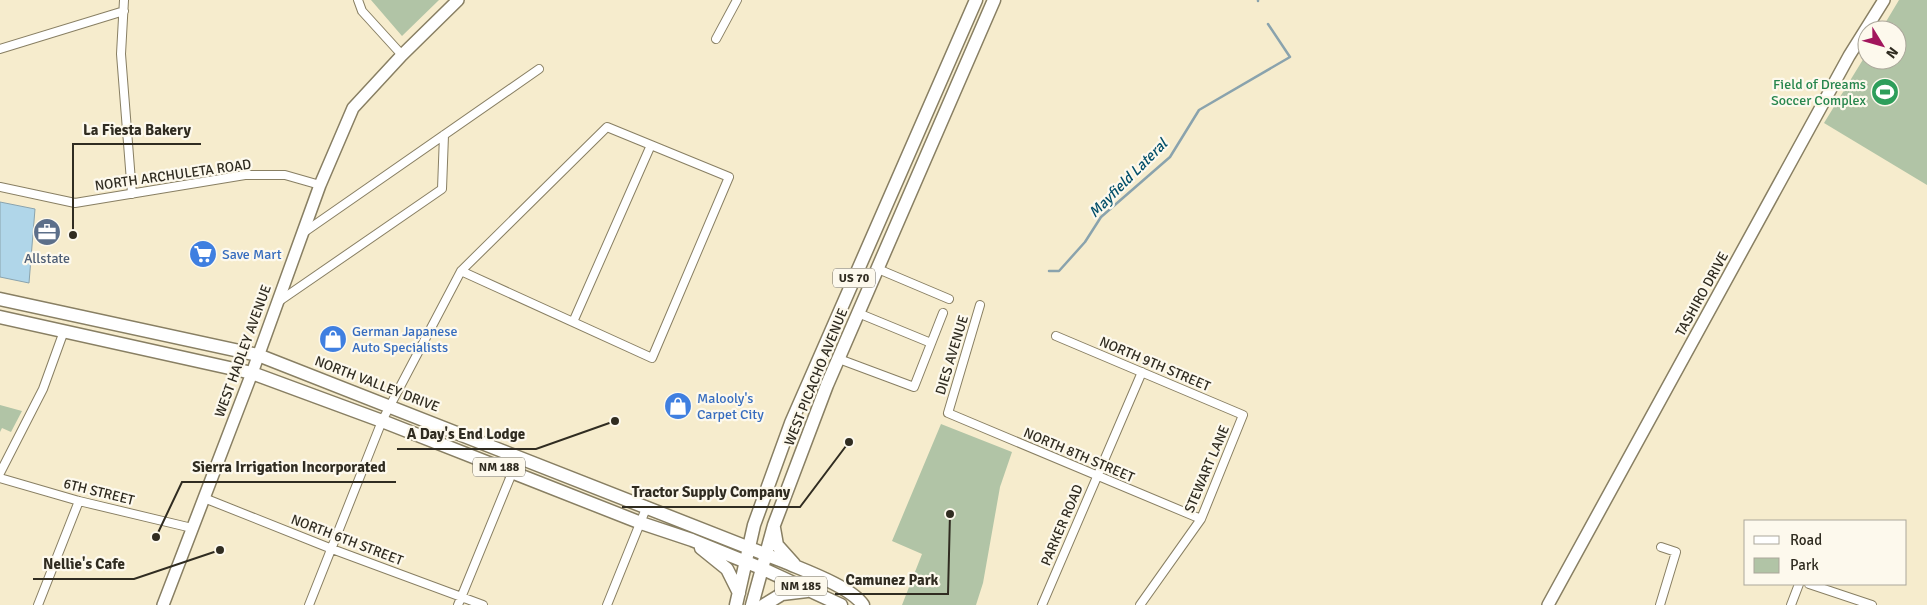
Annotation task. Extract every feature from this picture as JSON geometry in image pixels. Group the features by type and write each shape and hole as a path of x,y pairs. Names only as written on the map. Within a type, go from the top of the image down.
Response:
{"main road":[{"name":"WEST PICACHO AVENUE","path":"737,600 754,525 791,423 976,0"},
{"name":"WEST PICACHO AVENUE","path":"752,605 764,554 774,525 838,359 994,0"},
{"name":"NORTH VALLEY DRIVE","path":"0,300 258,355 647,506 764,554 800,569 859,599 864,605"},
{"name":"NM 188","path":"0,317 252,373 382,421 745,562"},
{"path":"722,537 745,533 754,525"},
{"path":"774,525 777,545 787,558 800,569"},
{"path":"692,540 727,569 737,600"},
{"name":"NM 185","path":"745,562 841,605"},
{"path":"764,605 782,594 796,591 812,591"}],"street":[{"path":"124,0 121,54 132,194"},
{"path":"358,0 362,11 402,54"},
{"name":"WEST HADLEY AVENUE","path":"162,605 252,373 320,185 354,108 402,54 458,0"},
{"path":"716,39 737,0"},
{"name":"TASHIRO DRIVE","path":"1548,605 1849,56 1884,0"},
{"path":"0,49 124,11"},
{"path":"303,233 539,69"},
{"path":"309,605 389,405 461,271 607,127 728,177 652,358 461,271"},
{"path":"276,303 442,189 444,135"},
{"path":"573,322 651,145"},
{"name":"NORTH ARCHULETA ROAD","path":"0,187 75,203 245,175 286,175 320,185"},
{"path":"878,269 948,299"},
{"name":"DIES AVENUE","path":"948,413 980,305"},
{"path":"858,313 932,342"},
{"path":"838,359 914,387 943,313"},
{"path":"0,473 43,389 64,331"},
{"name":"NORTH 9TH STREET","path":"1056,336 1243,415"},
{"name":"PARKER ROAD","path":"1042,605 1142,372"},
{"name":"NORTH 8TH STREET","path":"948,413 1201,519"},
{"name":"STEWART LANE","path":"1140,605 1201,519 1243,415"},
{"path":"458,605 519,456"},
{"name":"6TH STREET","path":"0,478 80,501 192,528"},
{"name":"NORTH 6TH STREET","path":"204,498 332,549 483,605"},
{"path":"38,605 80,501"},
{"path":"607,605 647,506"},
{"path":"1660,605 1676,552 1661,547"},
{"path":"1790,605 1799,585"},
{"path":"1812,585 1872,605"}],"green space":[{"path":"371,0 439,0 402,36"},
{"name":"Field of Dreams Soccer Complex","path":"1899,0 1927,0 1927,185 1824,123 1857,69 1907,70 1907,20 1887,20"},
{"path":"0,405 22,411 11,432 2,428 0,432"},
{"path":"941,424 1012,452 1000,487 983,583 976,605 902,605 922,554 892,541"}],"water":[{"path":"0,202 35,209 29,283 0,277"}],"waterway":[{"name":"Mayfield Lateral","path":"1049,271 1059,271 1085,242 1101,217 1170,157 1199,110 1290,57 1268,24"}],"place":[{"name":"Field of Dreams Soccer Complex","path":"1885,92"},
{"name":"Allstate","path":"47,232"},
{"name":"La Fiesta Bakery","path":"73,235"},
{"name":"Save Mart","path":"203,254"},
{"name":"German Japanese Auto Specialists","path":"333,339"},
{"name":"Malooly's Carpet City","path":"678,406"},
{"name":"A Day's End Lodge","path":"615,421"},
{"name":"Tractor Supply Company","path":"849,442"},
{"name":"Camunez Park","path":"950,514"},
{"name":"Sierra Irrigation Incorporated","path":"156,537"},
{"name":"Nellie's Cafe","path":"220,550"}]}
